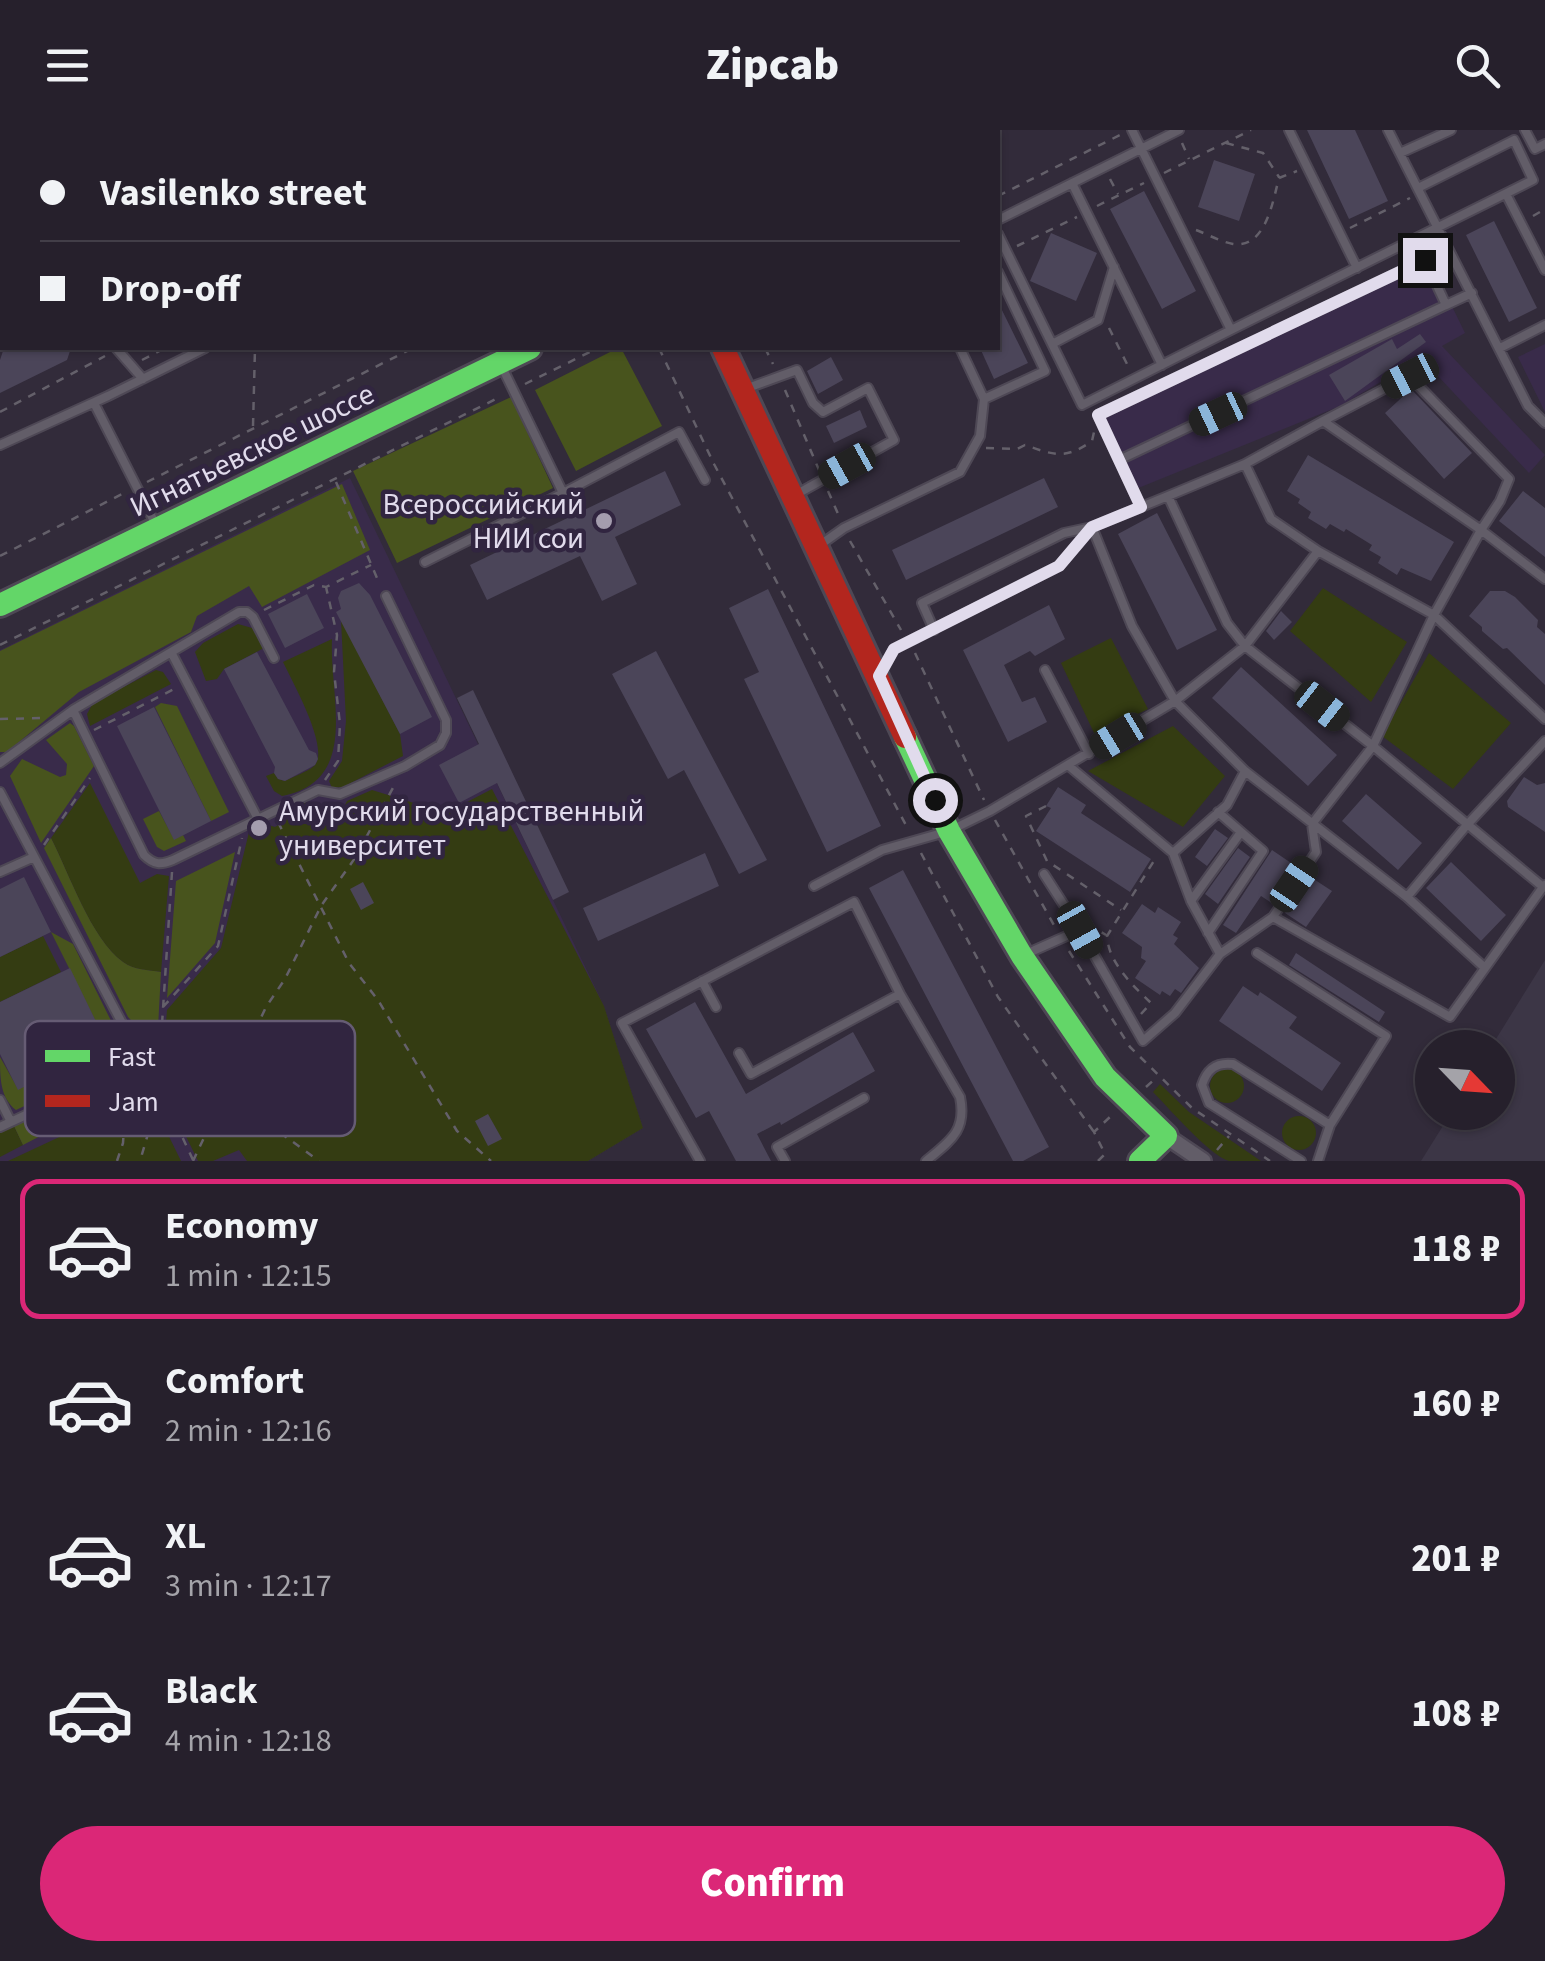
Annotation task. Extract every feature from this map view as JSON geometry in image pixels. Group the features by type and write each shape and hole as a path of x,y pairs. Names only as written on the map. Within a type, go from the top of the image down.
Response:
{"main road":[{"name":"Игнатьевское шоссе","path":"0,605 526,350"},
{"path":"724,350 949,831 1022,956 1104,1077 1166,1136 1140,1161"}],"street":[{"path":"1166,1136 1203,1161"}],"lane":[{"path":"1131,130 1231,330"},
{"path":"1289,130 1357,268"},
{"path":"1388,130 1528,406 1545,424"},
{"path":"1400,153 1451,130"},
{"path":"1525,130 1535,150 1545,144"},
{"path":"1000,219 1177,131"},
{"path":"1000,238 1082,405 1533,180 1514,140 1419,191"},
{"path":"1072,183 1162,365"},
{"path":"1506,194 1545,270"},
{"path":"1141,507 1098,415 1425,260 1446,305"},
{"path":"1052,344 1098,320 1114,266"},
{"path":"984,399 1045,370 1000,276"},
{"path":"1119,460 1472,293"},
{"path":"1500,348 1545,325"},
{"path":"119,350 143,379"},
{"path":"0,444 201,350"},
{"path":"816,548 844,528 960,472 980,436 984,399 961,350"},
{"path":"500,364 564,492"},
{"path":"742,390 797,370 823,412 868,388 894,440 793,497"},
{"path":"934,630 922,604 1064,533 1092,527 1245,464 1410,376 1509,479 1434,615 1373,746 1312,824 1316,852 1273,916 1220,954 1176,1013 1144,1041 1044,874"},
{"path":"94,403 158,529"},
{"path":"1323,420 1545,579"},
{"path":"425,562 679,432 705,480"},
{"path":"1245,464 1272,519 1318,551 1434,615 1545,718"},
{"path":"1168,496 1227,624 1245,646 1544,886 1450,1017 1273,916"},
{"path":"879,676 894,649 1059,566 1092,527"},
{"path":"1092,527 1132,626 1175,701 1245,771 1407,897 1484,968"},
{"path":"814,886 882,850 949,831 990,811 1175,701 1245,646 1318,551"},
{"path":"73,710 144,856 151,863 173,860 318,790 340,794 405,766 440,744 446,733 446,720 386,596"},
{"path":"0,763 73,710 239,612 253,617 274,658"},
{"path":"170,652 258,819"},
{"path":"1045,670 1088,754"},
{"path":"1407,897 1545,741"},
{"path":"1069,766 1174,853 1191,901 1220,954"},
{"path":"1174,853 1227,805 1245,771"},
{"path":"0,792 121,1021"},
{"path":"1208,933 1262,851 1218,812"},
{"path":"1191,901 1240,832"},
{"path":"0,872 34,856"},
{"path":"700,1161 622,1023 854,902 900,994 960,1097 963,1114 953,1138 926,1161"},
{"path":"1022,956 1080,930"},
{"path":"1257,953 1386,1036 1330,1125 1318,1161"},
{"path":"702,981 716,1008"},
{"path":"740,1053 751,1074 900,994"},
{"path":"1301,1161 1208,1104 1203,1094 1205,1076 1222,1062 1233,1064 1330,1125"},
{"path":"785,1161 776,1147 864,1098"},
{"path":"0,1100 11,1122"},
{"path":"0,1126 25,1115"}],"path":[{"path":"1000,195 1131,130"},
{"path":"1232,130 1236,138"},
{"path":"1006,252 1251,130"},
{"path":"1177,131 1190,160"},
{"path":"1226,142 1263,153 1279,178"},
{"path":"1104,167 1119,196"},
{"path":"1178,223 1232,244 1249,242 1261,231 1279,178 1307,167"},
{"path":"1340,234 1419,191"},
{"path":"1520,222 1545,209"},
{"path":"1101,312 1134,379"},
{"path":"0,412 113,350"},
{"path":"132,366 161,350"},
{"path":"252,429 255,350"},
{"path":"0,556 409,350"},
{"path":"0,645 594,350"},
{"path":"660,350 724,482 998,997 1110,1159"},
{"path":"766,350 844,528 910,642 990,811 1062,938 1130,1047 1192,1108 1270,1161"},
{"path":"975,445 994,450 1025,445 1057,456 1076,453 1092,442 1098,415"},
{"path":"335,481 386,596"},
{"path":"253,617 314,586 326,587 371,565"},
{"path":"318,790 338,761 340,724 334,672 337,635 326,587"},
{"path":"86,734 186,683"},
{"path":"0,719 63,717"},
{"path":"34,856 100,764"},
{"path":"259,1021 321,906 356,858 405,766"},
{"path":"1046,806 1026,816 1046,860 1122,911"},
{"path":"272,812 349,963 378,1000 456,1131 492,1161"},
{"path":"162,1008 218,946 245,825"},
{"path":"1133,1022 1151,1003 1131,984 1108,946 1107,936 1164,845"},
{"path":"161,1021 173,860"},
{"path":"1146,1087 1159,1076"},
{"path":"1094,1132 1110,1116"},
{"path":"1217,1150 1230,1135"},
{"path":"117,1161 121,1136"},
{"path":"140,1161 147,1136"},
{"path":"182,1136 193,1161"},
{"path":"193,1161 205,1136"},
{"path":"283,1136 319,1161"},
{"path":"1098,1161 1105,1154"}],"shaded area":[{"path":"1426,253 1465,333 1442,346 1545,455 1529,473 1421,358 1340,406 1131,491 1094,415"},
{"path":"1545,344 1545,412 1518,357"},
{"name":"Амурский государственный университет","path":"350,478 604,1006 643,1128 588,1161 0,1161 0,650"},
{"path":"1545,960 1545,1161 1421,1161 1440,1130 1515,1130 1515,1030 1502,1030"}],"green space":[{"path":"614,350 622,350 662,426 576,471 535,390"},
{"path":"511,397 553,488 397,563 353,471"},
{"path":"342,484 370,550 262,607 249,586 197,616 191,632 79,692 7,752 0,752 0,651"},
{"path":"1323,588 1407,642 1371,702 1290,631"},
{"path":"341,620 400,734 403,756 343,787 332,788 329,781 342,761 346,721"},
{"path":"238,624 252,628 264,648 224,669 217,679 206,681 195,652 203,643"},
{"path":"1111,638 1148,709 1095,735 1061,663"},
{"path":"332,639 336,734 332,755 323,773 307,787 282,796 274,791 266,776 274,773 285,781 314,766 318,758 314,731 283,662"},
{"path":"1429,653 1511,723 1453,789 1382,736"},
{"path":"156,670 163,672 171,684 90,726 87,714 93,703"},
{"path":"161,703 177,706 229,812 211,821 155,707"},
{"path":"70,723 94,766 41,843 10,776 22,759 60,777 66,775 67,764 46,740"},
{"path":"1173,726 1225,776 1183,827 1088,771"},
{"path":"90,783 140,883 157,874 169,876 161,972 132,967 111,952 91,922 51,838"},
{"path":"492,789 604,1006 643,1128 588,1161 247,1161 239,1150 213,1161 198,1161 186,1136 355,1136 355,1021 166,1021 167,1010 221,948 249,832 265,824 275,827 305,802 316,807 322,826 336,824 347,801 372,790 446,813"},
{"path":"159,811 174,839 183,835 186,841 164,851 157,847 143,819"},
{"path":"51,838 91,922 111,952 132,967 161,972 158,1021 132,1021 128,1017 44,848"},
{"path":"235,852 215,943 167,998 176,881"},
{"path":"51,932 73,944 111,1021 96,1021"},
{"path":"43,936 61,972 0,1002 0,957"},
{"path":"0,1057 18,1089 25,1085 25,1106 16,1110 4,1093"},
{"path":"1227,1069 1239,1074 1244,1086 1239,1098 1227,1103 1215,1098 1210,1086 1215,1074"},
{"path":"1160,1084 1189,1112 1261,1161 1229,1161 1211,1150 1153,1092"},
{"path":"1299,1116 1311,1121 1316,1133 1311,1145 1299,1150 1287,1145 1282,1133 1287,1121"},
{"path":"25,1121 25,1136 40,1136 23,1145 14,1126"},
{"path":"14,1126 23,1145 0,1157 0,1133"},
{"path":"62,1136 169,1136 181,1161 8,1161"}],"building":[{"path":"1307,130 1355,130 1388,201 1349,219"},
{"path":"1214,160 1255,174 1239,221 1198,207"},
{"path":"1144,191 1196,291 1162,309 1110,209"},
{"path":"1494,221 1537,308 1509,322 1466,235"},
{"path":"1051,233 1097,253 1076,301 1030,281"},
{"path":"1000,306 1028,363 994,379 981,350 1000,350"},
{"path":"1420,334 1426,342 1345,401 1329,375 1392,339 1397,349"},
{"path":"3,350 70,350 67,360 0,393"},
{"path":"831,357 843,380 818,394 807,371"},
{"path":"1411,389 1472,453 1444,479 1385,413"},
{"path":"860,410 867,427 834,443 826,426"},
{"path":"1308,455 1454,542 1431,581 1401,568 1397,575 1378,563 1381,557 1369,550 1372,545 1346,529 1344,532 1330,524 1326,529 1308,518 1311,512 1287,491"},
{"name":"Всероссийский НИИ сои","path":"665,471 681,505 615,537 637,584 602,601 580,556 487,600 470,565"},
{"path":"1044,478 1058,507 906,580 892,550"},
{"path":"1523,491 1545,508 1545,557 1499,521"},
{"path":"1157,513 1217,630 1177,650 1118,534"},
{"path":"359,583 370,595 432,717 400,734 336,612 341,609 341,591"},
{"path":"768,589 881,826 827,852 744,679 759,672 729,608"},
{"path":"1490,591 1505,591 1515,597 1538,620 1537,627 1545,634 1545,685 1469,616"},
{"path":"307,594 324,628 285,648 268,614"},
{"path":"1049,605 1065,639 1035,656 1030,651 1004,665 1022,702 1035,697 1047,722 1008,742 963,650"},
{"path":"1281,611 1292,622 1274,640 1266,631"},
{"path":"656,651 767,860 739,874 684,770 668,779 612,674"},
{"path":"257,652 309,750 318,759 315,765 285,781 274,773 275,767 224,669"},
{"path":"1241,667 1337,755 1308,786 1212,698"},
{"path":"473,690 569,892 553,900 497,783 459,803 439,765 479,744 457,698"},
{"path":"154,707 211,821 174,840 117,726"},
{"path":"1524,777 1537,785 1545,783 1545,832 1508,807 1507,801"},
{"path":"1058,787 1086,805 1081,813 1151,859 1130,892 1036,831 1051,808 1046,806"},
{"path":"1366,794 1422,843 1398,870 1342,821"},
{"path":"1215,829 1228,838 1207,866 1195,857"},
{"path":"1238,848 1250,857 1218,904 1205,894"},
{"path":"1272,850 1297,867 1273,904 1261,896 1236,933 1223,925"},
{"path":"705,853 719,886 598,941 583,908"},
{"path":"1451,862 1506,915 1481,941 1426,888"},
{"path":"903,870 1049,1147 1023,1161 1013,1161 869,888"},
{"path":"1309,876 1332,891 1306,927 1285,913"},
{"path":"24,877 51,932 0,957 0,889"},
{"path":"363,882 374,903 361,910 350,889"},
{"path":"1142,904 1155,913 1158,907 1181,922 1173,935 1178,938 1174,944 1199,968 1181,993 1175,989 1170,996 1162,991 1160,995 1135,978 1146,961 1141,958 1142,947 1122,933"},
{"path":"1296,953 1385,1012 1379,1022 1289,965"},
{"path":"70,968 96,1021 25,1021 25,1086 18,1090 0,1054 0,1002"},
{"path":"1243,986 1258,996 1260,992 1297,1017 1289,1028 1341,1063 1322,1091 1219,1021"},
{"path":"695,1002 746,1094 853,1032 875,1071 781,1125 780,1122 757,1134 771,1161 736,1161 709,1111 696,1118 646,1029"},
{"path":"488,1114 502,1139 488,1146 475,1121"}],"traffic: fast":[{"path":"0,605 526,350"},
{"path":"905,737 949,831 1022,956 1105,1077 1166,1136 1140,1161"}],"traffic: jam":[{"path":"724,350 905,737"}],"place":[{"name":"Всероссийский НИИ сои","path":"604,521"},
{"name":"Амурский государственный университет","path":"259,828"}],"route":[{"path":"935,800 879,676 894,649 1059,566 1092,527 1141,507 1098,415 1425,260"}]}
